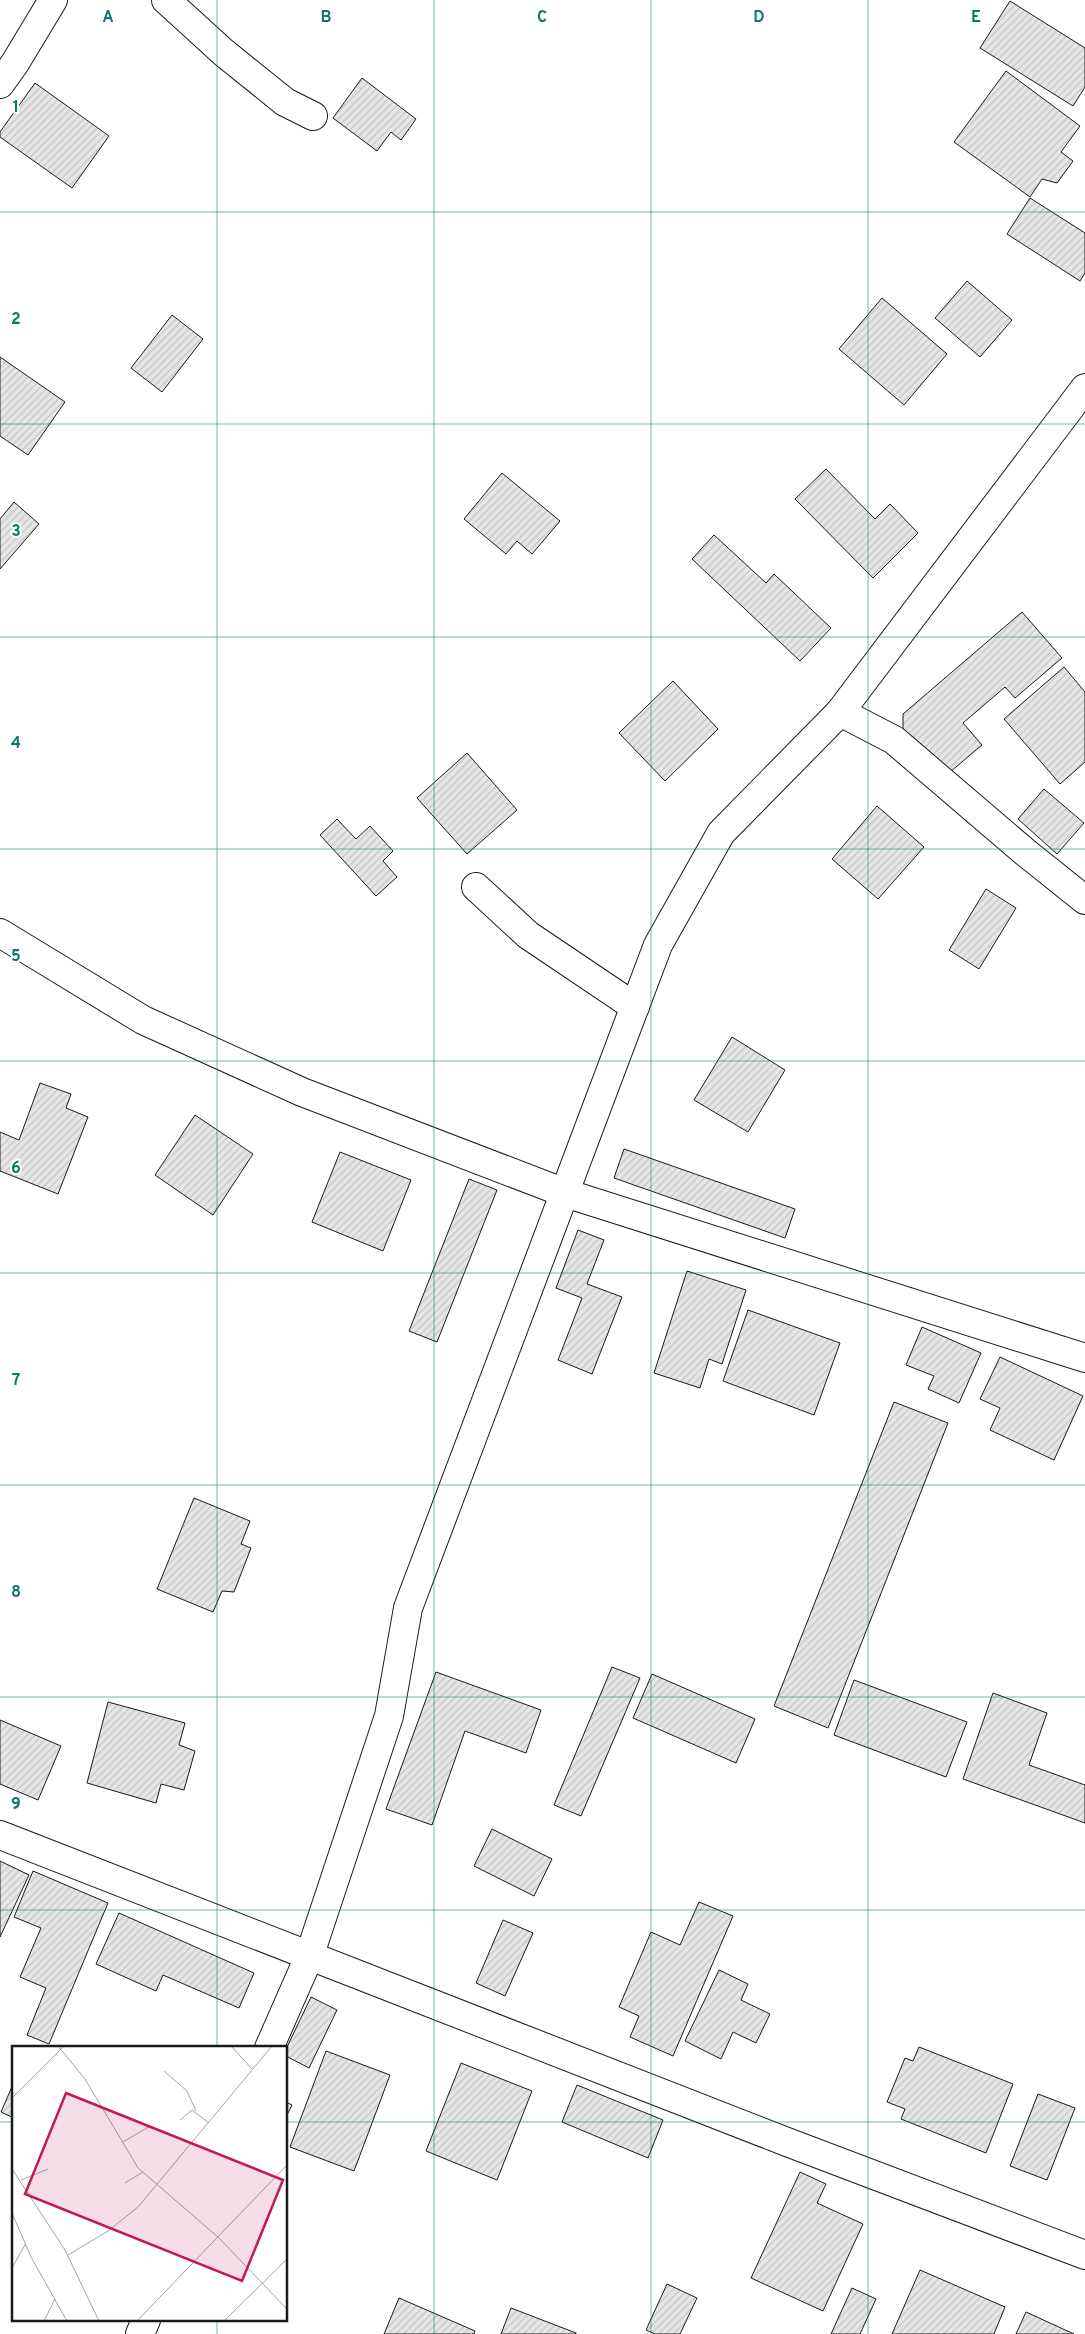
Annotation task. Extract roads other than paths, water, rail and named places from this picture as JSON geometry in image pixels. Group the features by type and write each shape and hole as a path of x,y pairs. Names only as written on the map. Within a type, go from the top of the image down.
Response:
{"street":[{"path":"0,84 53,0"},
{"path":"166,0 223,52 285,102 313,116"},
{"path":"270,2046 310,1957 389,1716 408,1608 658,945 721,833 840,712 1085,388"},
{"path":"840,712 894,740 1024,852 1085,900"},
{"path":"476,887 528,934 635,1006"},
{"path":"0,933 143,1020 302,1092 565,1193 1085,1358"},
{"path":"0,1835 310,1957 1085,2255"},
{"path":"140,2334 145,2322"}]}
